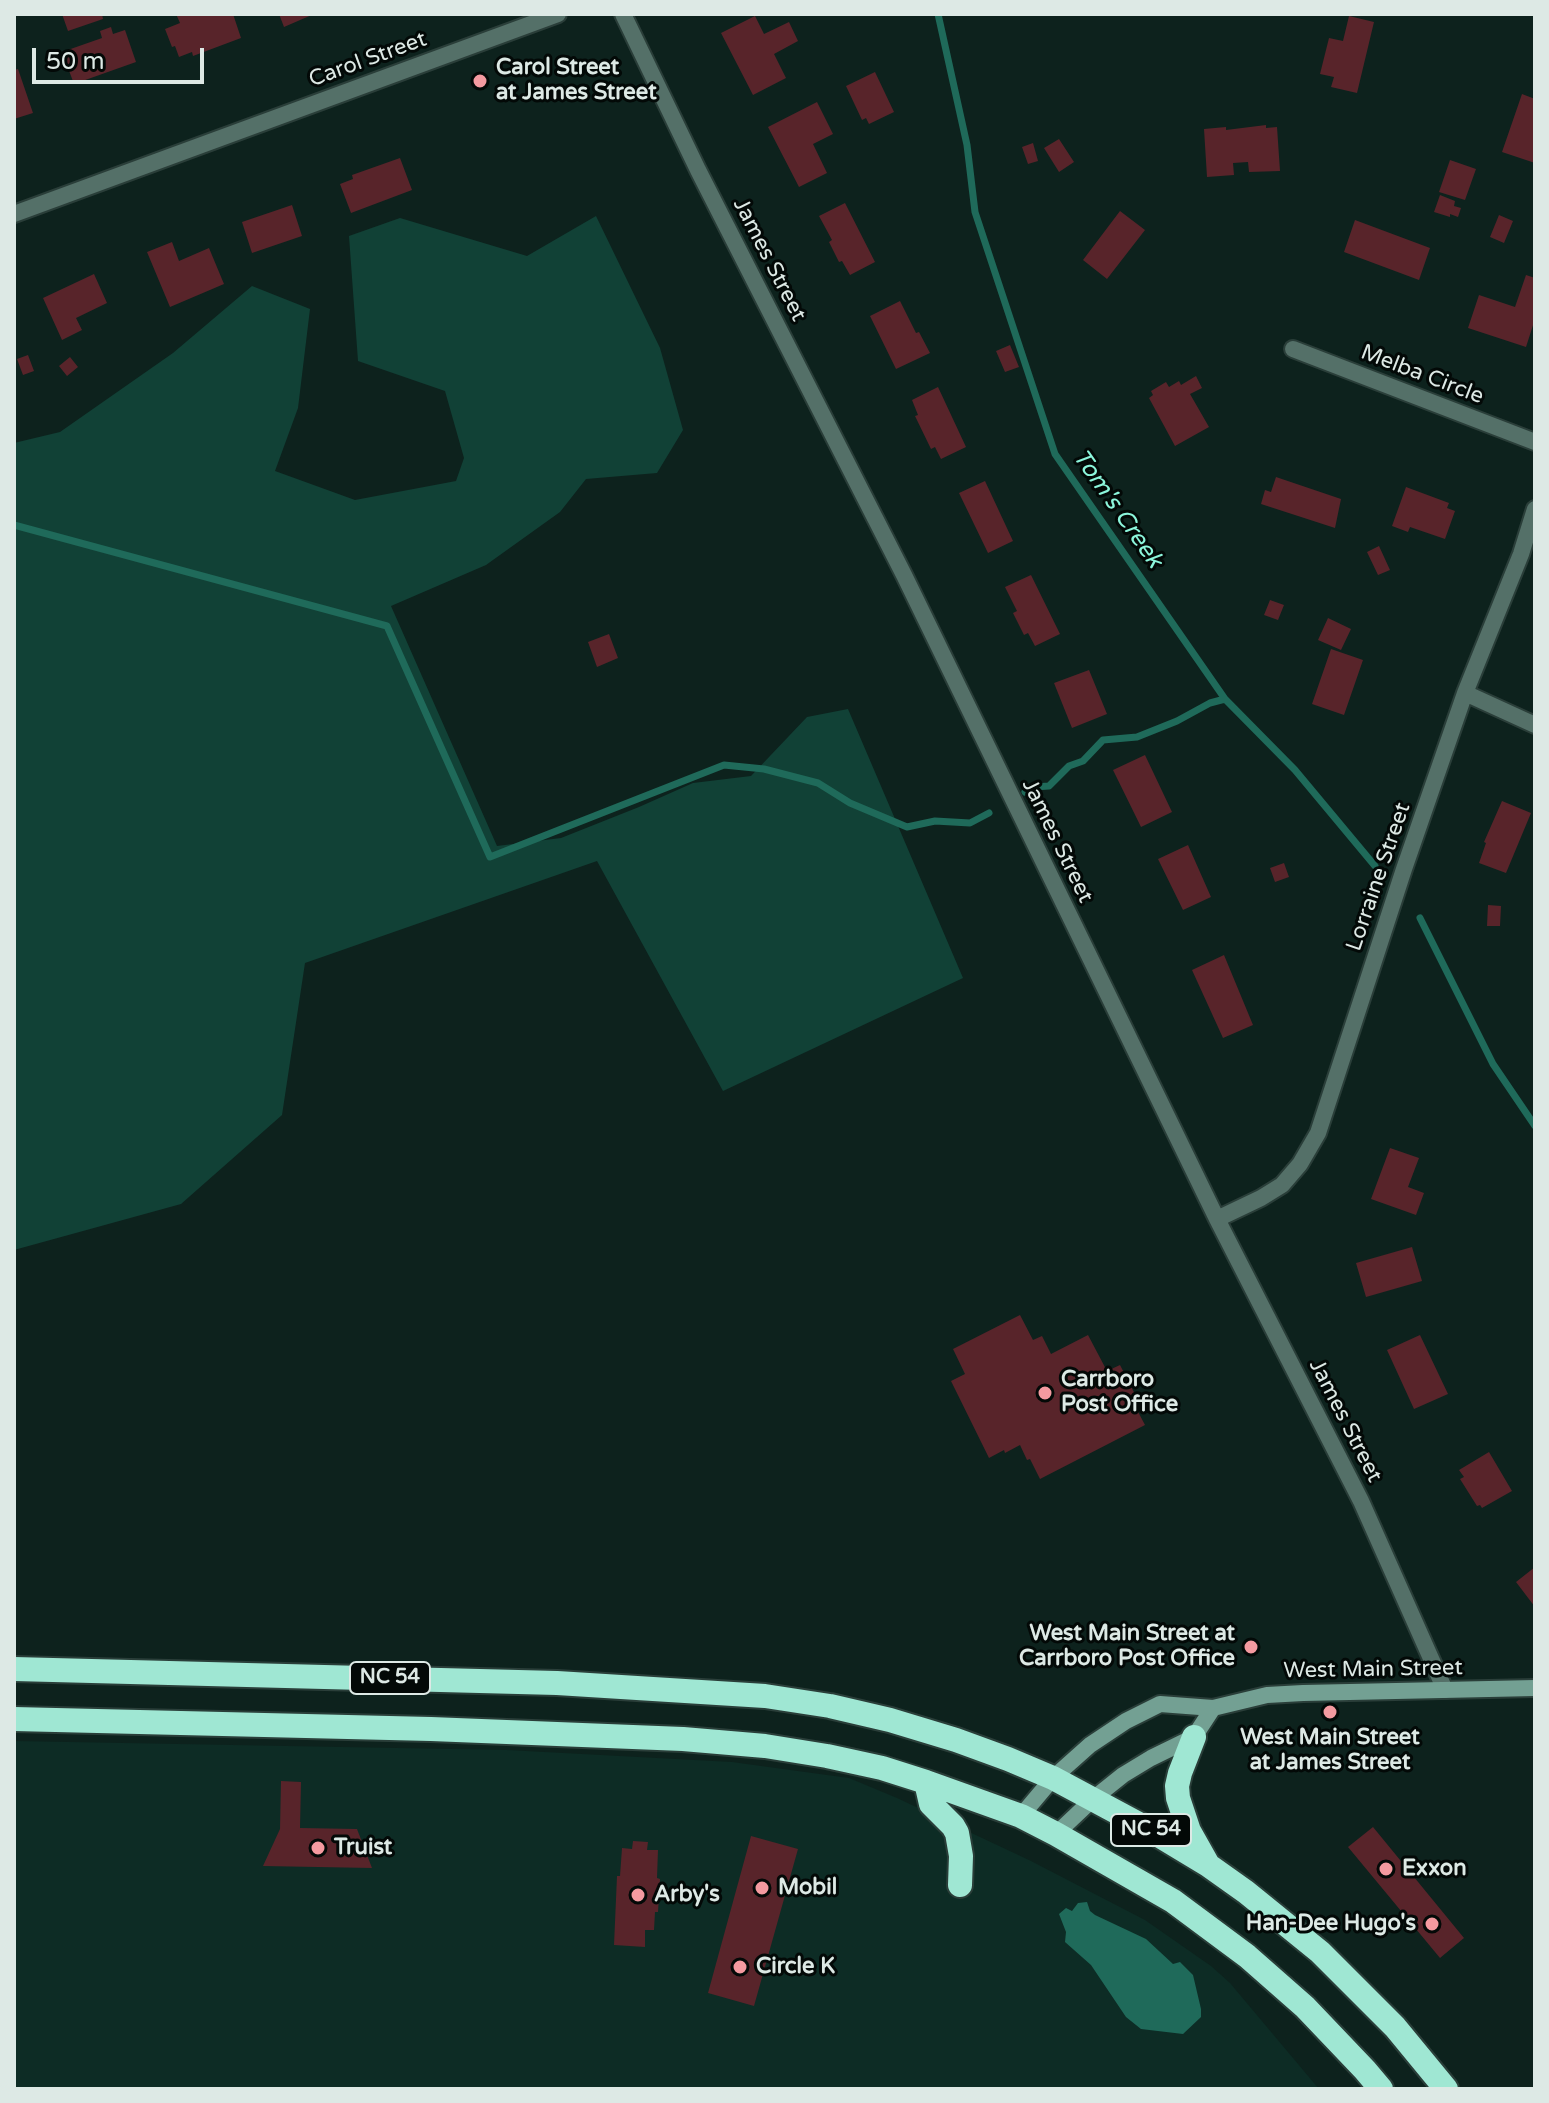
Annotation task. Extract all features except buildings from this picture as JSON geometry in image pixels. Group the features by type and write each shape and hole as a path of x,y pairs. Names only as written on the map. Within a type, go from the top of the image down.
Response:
{"highway":[{"name":"NC 54","path":"14,1669 557,1683 765,1696 830,1706 890,1720 969,1745 1053,1778 1208,1865 1320,1952 1395,2027 1446,2089"},
{"name":"NC 54","path":"14,1719 711,1740 827,1756 882,1768 1021,1816 1173,1901 1247,1956 1305,2007 1381,2089"},
{"path":"1194,1737 1180,1773 1178,1798 1189,1831 1208,1865"},
{"path":"926,1782 931,1804 957,1833 961,1856 960,1885"}],"main road":[{"name":"West Main Street","path":"1021,1816 1053,1778 1090,1745 1126,1721 1160,1704 1213,1708 1267,1695 1535,1688"},
{"path":"1056,1834 1123,1775 1194,1737 1213,1708"}],"street":[{"name":"Carol Street","path":"14,214 558,14"},
{"name":"James Street","path":"623,14 705,184 904,575 1217,1219 1361,1501 1445,1690"},
{"name":"Melba Circle","path":"1293,349 1535,442"},
{"name":"Lorraine Street","path":"1217,1219 1282,1185 1300,1164 1318,1133 1465,693 1521,554 1535,509"},
{"path":"1465,693 1535,725"}],"shaded area":[{"path":"596,216 660,348 683,430 657,473 586,479 560,512 486,565 391,606 497,846 561,838 693,783 751,776 807,717 848,709 963,978 723,1091 597,861 305,963 282,1115 181,1204 14,1250 14,443 60,432 173,353 252,286 310,309 298,408 275,471 355,500 456,481 464,458 445,391 358,361 349,236 400,218 527,256"},
{"path":"14,1741 507,1750 732,1762 849,1778 1031,1861 1145,1920 1230,1983 1319,2089 14,2089"},
{"path":"1087,1902 1095,1915 1146,1939 1173,1964 1180,1962 1193,1975 1201,2017 1183,2034 1141,2029 1126,2017 1091,1965 1065,1942 1066,1932 1059,1914 1066,1908 1072,1911 1078,1903"}],"waterway":[{"name":"Tom's Creek","path":"938,14 967,145 975,212 1055,454 1225,699 1295,770 1375,866"},
{"path":"14,525 387,626 490,857 724,765 764,769 818,783 850,803 907,827 935,821 970,823 989,813"},
{"path":"1025,792 1034,787 1049,786 1069,766 1083,761 1103,740 1137,737 1225,699"},
{"name":"Tom's Creek","path":"1420,918 1493,1064 1535,1126"}],"place":[{"name":"Carol Street at James Street","path":"480,81"},
{"name":"Carrboro Post Office","path":"1045,1393"},
{"name":"West Main Street at Carrboro Post Office","path":"1251,1647"},
{"name":"West Main Street at James Street","path":"1330,1712"},
{"name":"Truist","path":"318,1848"},
{"name":"Exxon","path":"1386,1869"},
{"name":"Mobil","path":"762,1888"},
{"name":"Arby's","path":"638,1895"},
{"name":"Han-Dee Hugo's","path":"1432,1924"},
{"name":"Circle K","path":"740,1967"}]}
